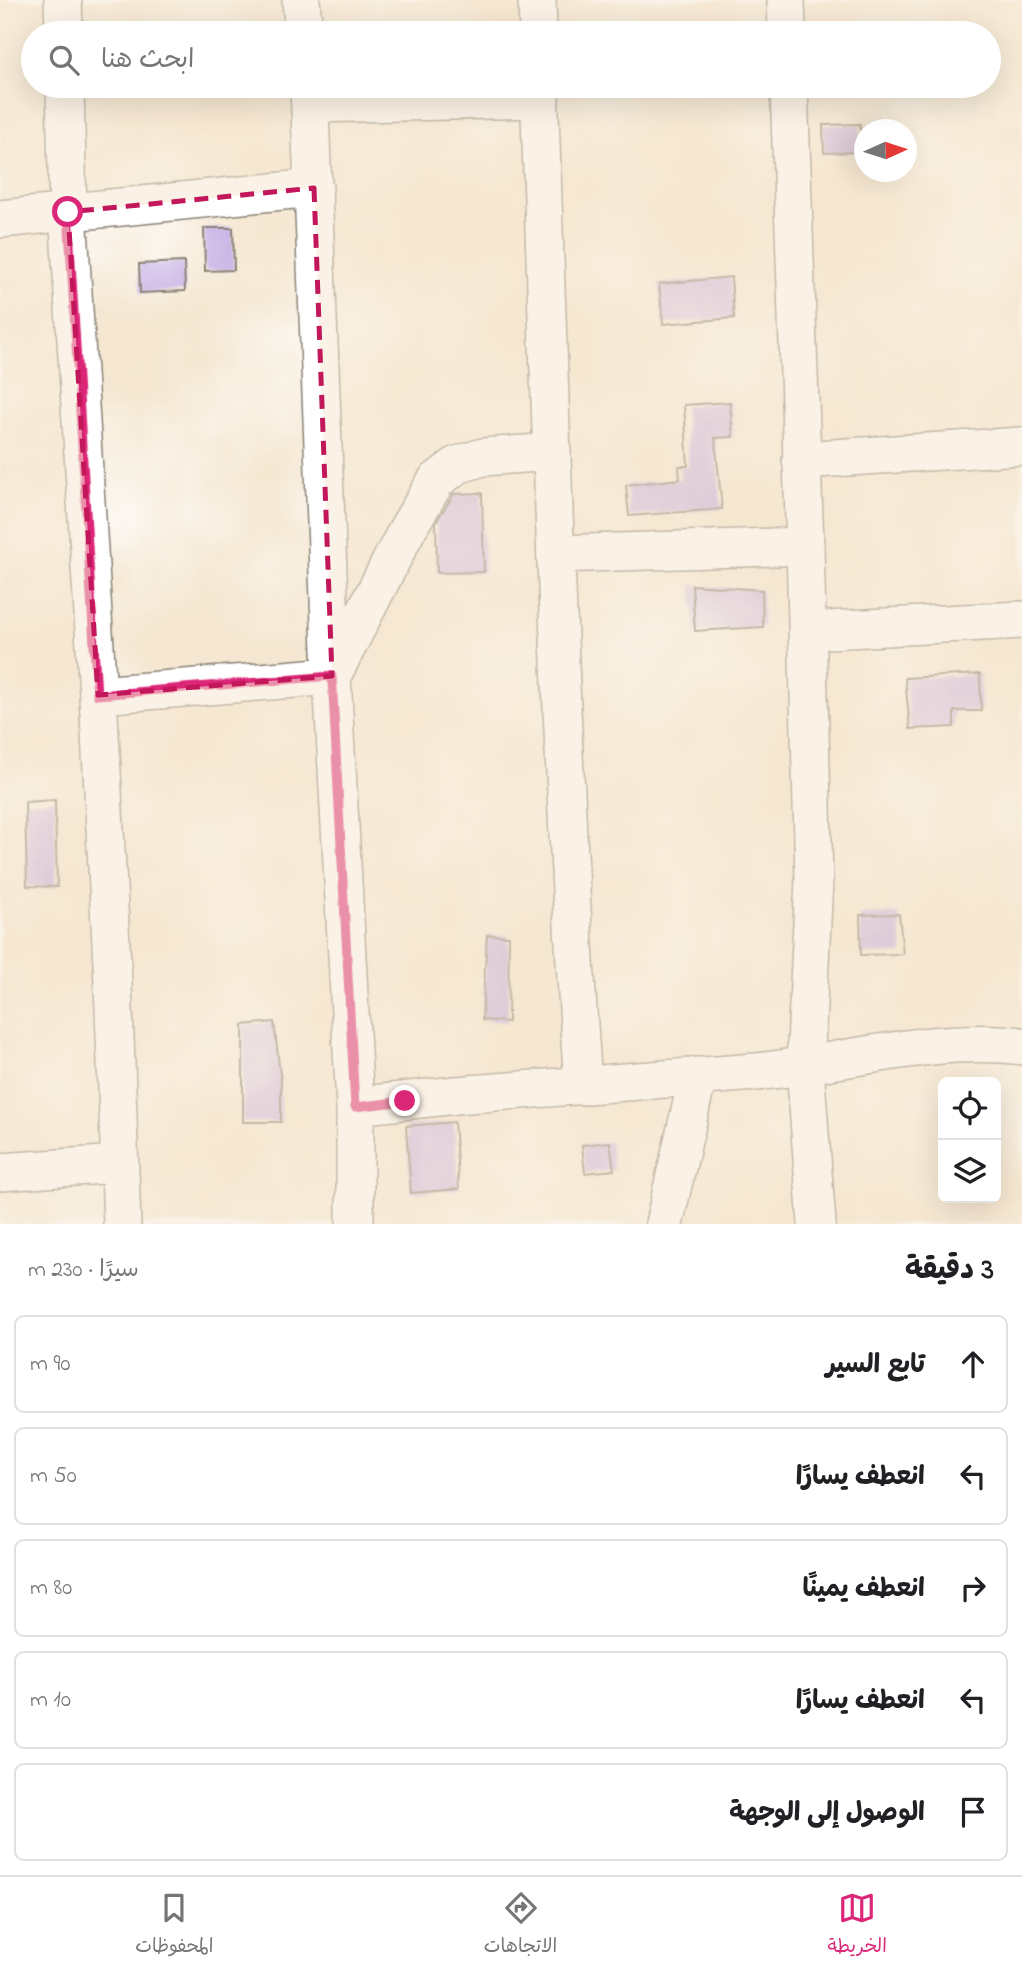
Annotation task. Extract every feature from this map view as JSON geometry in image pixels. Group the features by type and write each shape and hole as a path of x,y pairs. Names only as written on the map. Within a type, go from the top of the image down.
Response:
{"street":[{"path":"63,0 64,21"},
{"path":"301,0 303,21"},
{"path":"537,0 538,21"},
{"path":"786,0 787,21"},
{"path":"65,98 68,212 113,983 122,1224"},
{"path":"310,98 332,676 355,1107 355,1224"},
{"path":"540,98 556,554 583,1086"},
{"path":"789,98 814,880 805,1067 817,1224"},
{"path":"0,219 314,188"},
{"path":"801,460 1022,446"},
{"path":"332,676 408,528 436,481 457,465 483,457 552,452"},
{"path":"556,554 805,546"},
{"path":"807,631 1022,620"},
{"path":"97,695 332,676"},
{"path":"355,1107 456,1095 805,1067 940,1046 1022,1046"},
{"path":"664,1224 698,1076"},
{"path":"0,1172 119,1164"}],"highlighted area":[{"path":"314,188 332,676 98,695 68,212"}],"building":[{"path":"854,124 854,152 824,153 823,125"},
{"path":"204,228 233,228 234,270 205,271"},
{"path":"184,262 185,291 140,293 139,264"},
{"path":"731,277 734,318 663,324 659,284"},
{"path":"730,402 733,437 715,438 722,509 629,516 626,485 680,479 679,466 688,466 684,405"},
{"path":"482,493 484,572 437,573 436,522 454,494"},
{"path":"692,585 762,590 763,627 695,631"},
{"path":"980,674 981,711 954,711 954,727 910,729 905,678"},
{"path":"55,800 57,887 27,886 25,802"},
{"path":"899,914 903,954 861,955 860,915"},
{"path":"487,935 509,936 508,1022 482,1020"},
{"path":"274,1022 281,1083 281,1122 243,1122 243,1025"},
{"path":"454,1122 459,1189 411,1193 406,1126"},
{"path":"610,1142 614,1170 585,1173 582,1145"}],"route":[{"path":"68,212 97,695 332,676 355,1107 405,1101"}]}
